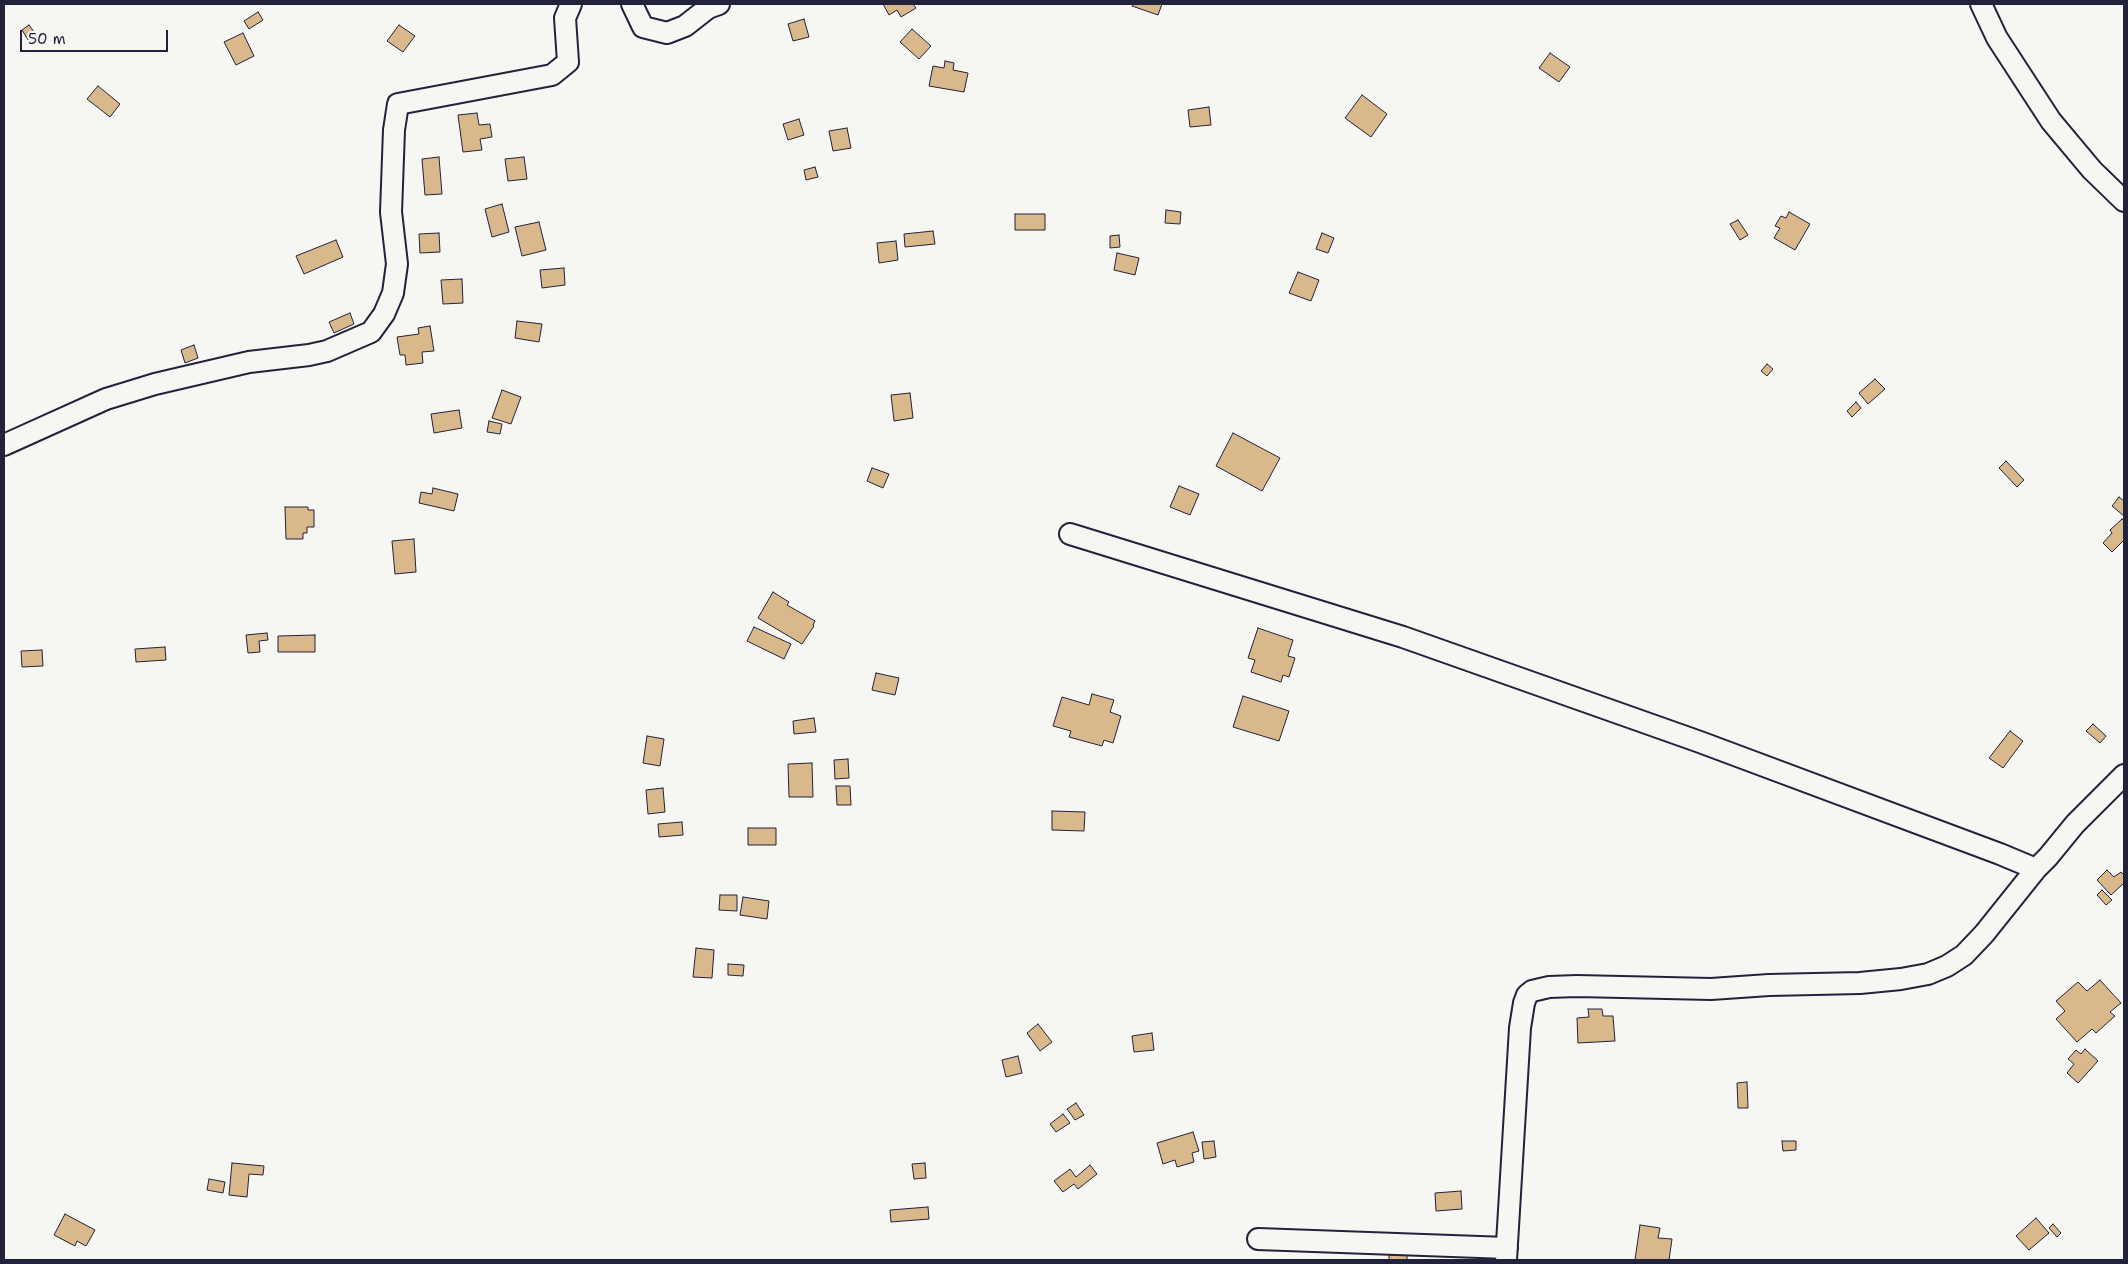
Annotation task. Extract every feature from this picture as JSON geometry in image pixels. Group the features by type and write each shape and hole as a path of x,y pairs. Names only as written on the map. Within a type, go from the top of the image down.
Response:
{"street":[{"path":"4,444 106,400 155,384 249,362 309,356 328,351 372,332 384,314 393,293 397,264 391,212 394,130 398,104 552,74 568,62 565,18 571,4"},
{"path":"632,4 643,28 668,33 685,26 708,8 719,4"},
{"path":"1981,4 1997,38 2051,120 2092,170 2124,202"},
{"path":"1070,534 1412,640 1700,742 2036,869"},
{"path":"1258,1240 1507,1254 1520,1028 1524,1003 1532,991 1566,986 1711,989 1769,985 1860,983 1901,980 1928,974 1947,966 1964,955 1984,934 2075,824 2124,775"}],"building":[{"path":"883,4 913,4 916,8 901,17 897,10 889,15"},
{"path":"1133,4 1162,4 1158,15 1132,6"},
{"path":"258,12 263,20 249,29 244,21"},
{"path":"804,19 809,37 793,41 788,24"},
{"path":"29,25 38,37 30,43 22,30"},
{"path":"399,25 415,36 403,52 387,41"},
{"path":"912,29 931,46 919,59 900,42"},
{"path":"243,33 254,56 236,65 224,42"},
{"path":"1550,53 1570,67 1559,82 1539,68"},
{"path":"945,61 954,63 953,70 968,73 964,92 929,86 933,66 944,68"},
{"path":"98,86 120,104 110,117 87,99"},
{"path":"1362,95 1387,114 1371,137 1345,118"},
{"path":"1209,107 1211,125 1190,127 1188,110"},
{"path":"477,113 479,125 490,124 492,137 480,139 482,150 463,152 458,115"},
{"path":"799,119 804,135 788,140 783,124"},
{"path":"847,128 851,148 833,151 829,131"},
{"path":"439,157 442,194 425,195 422,159"},
{"path":"524,157 527,179 508,181 505,159"},
{"path":"815,167 818,177 806,180 804,170"},
{"path":"502,204 509,232 492,237 485,209"},
{"path":"1166,210 1181,212 1180,224 1165,223"},
{"path":"1789,212 1810,224 1795,250 1774,238 1780,228 1775,226 1781,216 1786,218"},
{"path":"1015,214 1045,214 1045,230 1015,230"},
{"path":"1738,220 1748,235 1740,240 1730,224"},
{"path":"539,222 546,250 522,256 515,227"},
{"path":"933,231 935,244 905,247 904,234"},
{"path":"439,233 440,252 420,253 419,234"},
{"path":"1322,233 1334,238 1328,253 1316,249"},
{"path":"1119,235 1120,247 1110,248 1110,236"},
{"path":"336,240 343,257 304,274 296,256"},
{"path":"896,241 898,260 879,263 877,243"},
{"path":"1117,253 1139,258 1135,275 1114,270"},
{"path":"564,268 565,285 542,288 540,270"},
{"path":"1298,272 1319,280 1311,301 1289,293"},
{"path":"462,279 463,303 443,304 441,280"},
{"path":"350,313 354,324 334,333 329,322"},
{"path":"517,321 542,324 539,342 515,338"},
{"path":"430,326 434,351 422,352 423,363 406,365 405,355 400,355 397,337 419,334 418,328"},
{"path":"194,345 198,358 185,363 181,350"},
{"path":"1767,364 1773,369 1767,376 1761,371"},
{"path":"1875,379 1885,389 1868,404 1859,393"},
{"path":"502,390 521,397 511,424 492,418"},
{"path":"910,393 913,418 894,421 891,395"},
{"path":"1856,402 1861,408 1852,417 1847,411"},
{"path":"459,410 462,428 434,433 431,414"},
{"path":"489,421 502,424 500,434 487,432"},
{"path":"1233,433 1280,458 1262,491 1216,466"},
{"path":"2006,461 2024,480 2017,487 1999,468"},
{"path":"872,468 889,474 883,488 867,481"},
{"path":"1179,486 1199,494 1190,515 1170,507"},
{"path":"433,488 458,494 454,511 419,503 421,492 432,494"},
{"path":"2119,497 2124,501 2124,516 2112,506"},
{"path":"285,507 308,507 308,510 314,510 314,527 307,527 307,533 303,533 303,539 286,539"},
{"path":"2122,519 2124,521 2124,540 2112,552 2103,543 2112,533 2110,530"},
{"path":"414,539 416,572 395,574 392,541"},
{"path":"773,592 789,602 787,605 815,621 814,626 802,644 758,618"},
{"path":"754,627 791,644 784,659 747,641"},
{"path":"1258,628 1293,640 1288,656 1295,658 1289,677 1283,675 1281,682 1251,672 1255,660 1248,658"},
{"path":"267,633 268,640 259,641 260,652 248,653 246,635"},
{"path":"315,635 315,652 278,652 278,636"},
{"path":"165,647 166,660 136,662 135,649"},
{"path":"42,650 43,666 22,667 21,651"},
{"path":"876,673 899,678 895,695 872,690"},
{"path":"1092,694 1114,700 1110,712 1121,716 1113,743 1104,740 1102,746 1069,737 1071,731 1053,726 1062,697 1089,705"},
{"path":"1243,696 1289,711 1279,741 1233,727"},
{"path":"814,718 816,732 794,734 793,721"},
{"path":"2093,724 2106,736 2100,743 2086,731"},
{"path":"2010,731 2023,741 2003,768 1989,758"},
{"path":"647,736 664,739 660,766 643,763"},
{"path":"848,759 849,778 835,779 834,760"},
{"path":"812,763 813,797 789,797 788,764"},
{"path":"836,786 850,786 851,805 837,805"},
{"path":"663,788 665,812 648,814 646,790"},
{"path":"1052,811 1085,812 1084,831 1052,830"},
{"path":"682,822 683,835 659,837 658,824"},
{"path":"748,828 776,828 776,845 748,845"},
{"path":"2107,870 2114,877 2121,872 2124,875 2124,883 2111,895 2097,880"},
{"path":"2102,890 2112,900 2106,905 2097,895"},
{"path":"720,895 737,895 737,911 719,910"},
{"path":"743,897 769,901 767,919 740,915"},
{"path":"696,948 714,950 712,978 693,977"},
{"path":"728,964 744,965 743,976 728,975"},
{"path":"2100,980 2121,1003 2110,1012 2115,1016 2096,1033 2092,1029 2077,1042 2056,1019 2065,1011 2056,1001 2078,982 2087,991"},
{"path":"1588,1009 1602,1009 1603,1016 1613,1016 1615,1041 1578,1043 1577,1018 1589,1017"},
{"path":"1038,1024 1052,1042 1040,1051 1027,1033"},
{"path":"1152,1033 1154,1050 1134,1052 1132,1036"},
{"path":"2085,1049 2098,1061 2078,1083 2067,1073 2074,1064 2068,1059 2076,1050 2081,1054"},
{"path":"1018,1056 1022,1073 1006,1077 1002,1060"},
{"path":"1747,1082 1748,1108 1738,1108 1737,1083"},
{"path":"1076,1103 1084,1115 1075,1120 1067,1109"},
{"path":"1063,1114 1070,1123 1056,1132 1050,1124"},
{"path":"1193,1132 1199,1151 1192,1153 1194,1162 1177,1167 1175,1160 1163,1164 1157,1143"},
{"path":"1214,1141 1216,1157 1204,1159 1202,1142"},
{"path":"1782,1141 1796,1141 1796,1150 1783,1151"},
{"path":"232,1163 264,1166 263,1175 249,1174 247,1197 229,1195"},
{"path":"925,1163 926,1178 914,1179 912,1164"},
{"path":"1090,1165 1097,1174 1078,1189 1074,1184 1063,1192 1054,1181 1070,1169 1076,1177"},
{"path":"209,1179 225,1182 223,1193 207,1190"},
{"path":"1461,1191 1462,1209 1436,1211 1435,1193"},
{"path":"928,1207 929,1219 891,1222 890,1210"},
{"path":"65,1214 95,1230 86,1246 77,1241 75,1246 54,1235"},
{"path":"2036,1218 2049,1233 2029,1250 2016,1236"},
{"path":"2053,1224 2061,1233 2057,1237 2049,1228"},
{"path":"1640,1225 1660,1228 1658,1238 1672,1239 1669,1260 1635,1260"},
{"path":"1407,1254 1407,1260 1389,1260 1389,1255"}]}
